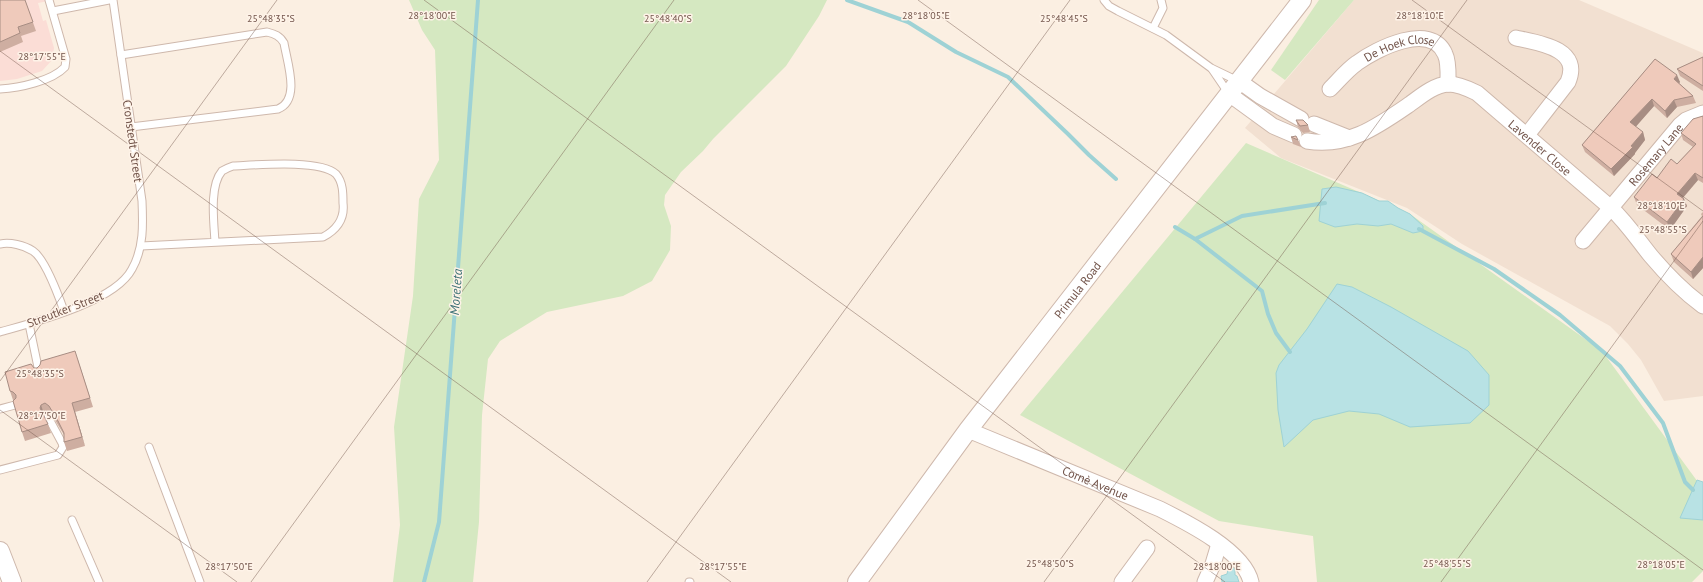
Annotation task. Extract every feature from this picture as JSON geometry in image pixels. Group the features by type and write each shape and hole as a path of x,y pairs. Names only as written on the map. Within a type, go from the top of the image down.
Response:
{"street":[{"name":"Primula Road","path":"857,582 968,430 1302,0"},
{"path":"1516,38 1552,47 1561,52 1568,60 1571,67 1571,74 1568,82 1527,134"},
{"name":"De Hoek Close","path":"1330,89 1356,64 1374,52 1390,45 1413,39 1426,39 1441,47 1446,54 1448,84"},
{"path":"1268,111 1273,126 1300,138 1329,143 1349,138 1374,128 1427,92 1448,84"},
{"name":"Lavender Close","path":"1448,84 1467,88 1478,93 1527,134 1623,219 1662,269 1700,299"},
{"path":"1234,87 1268,111 1307,121 1349,138"},
{"name":"Rosemary Lane","path":"1583,241 1680,125 1686,120 1703,113"},
{"name":"Cornè Avenue","path":"968,430 1160,509 1196,528 1238,558 1246,567 1251,582"},
{"path":"1205,582 1214,564 1219,544"},
{"path":"1122,582 1147,548"},
{"path":"0,551 12,582"}],"lane":[{"path":"0,89 22,86 48,78 56,75 65,68 66,59 49,0"},
{"path":"53,11 109,0"},
{"name":"Cronstedt Street","path":"114,0 142,200 143,220 141,246 133,269 126,278"},
{"path":"1104,0 1109,6 1153,28 1211,68 1234,87"},
{"path":"1153,28 1163,8 1161,0"},
{"path":"121,55 267,32 274,34 284,43 292,87 289,101 283,107 278,109 131,127"},
{"path":"1211,68 1234,87"},
{"path":"141,246 323,237 332,232 339,224 344,212 342,184 336,174 326,168 313,165 233,166 223,170 214,188 214,242"},
{"path":"0,244 16,244 34,251 47,270 64,311"},
{"name":"Streutker Street","path":"0,332 29,324 106,294 118,287 126,278"},
{"path":"29,324 39,372"},
{"path":"0,409 15,405"},
{"path":"0,470 53,457 61,452 62,443 48,417"},
{"path":"148,447 200,582"},
{"path":"72,520 99,582"}],"shaded area":[{"path":"0,0 53,0 38,3 43,21 46,20 54,48 52,60 42,71 17,79 0,81"},
{"path":"1354,0 1579,0 1703,53 1703,396 1664,401 1641,360 1610,326 1462,244 1407,208 1281,158 1245,128"}],"green space":[{"path":"409,0 827,0 819,16 786,66 681,172 665,195 664,205 671,226 670,250 652,281 623,296 547,312 500,341 488,359 482,415 479,522 473,582 393,582 400,525 394,427 413,296 419,199 439,160 435,50 422,30"},
{"path":"1319,0 1354,0 1285,80 1271,70"},
{"path":"1246,143 1410,214 1602,351 1703,489 1703,571 1692,582 1317,582 1313,536 1219,521 1020,415"}],"water":[{"path":"1336,187 1362,193 1379,201 1388,201 1410,214 1423,226 1423,231 1413,233 1391,224 1378,226 1357,224 1335,227 1319,221 1322,189"},
{"path":"1337,284 1352,287 1391,307 1468,351 1489,375 1489,405 1470,423 1410,427 1379,414 1349,411 1313,420 1284,447 1278,410 1276,373 1279,365 1307,329"},
{"path":"1697,480 1703,482 1703,520 1680,518"},
{"path":"1229,565 1235,566 1235,575 1237,576 1239,582 1222,582 1221,576 1227,574"}],"building":[{"path":"0,0 25,0 33,22 18,27 20,33 0,42"},
{"path":"1703,57 1703,86 1677,69"},
{"path":"1655,59 1677,75 1674,79 1693,96 1674,100 1665,111 1652,99 1630,122 1643,132 1631,146 1633,147 1611,169 1582,145"},
{"path":"1703,116 1703,178 1695,173 1677,194 1684,199 1667,222 1634,197 1652,174 1657,178 1671,159 1677,164 1696,144 1681,133 1693,119"},
{"path":"1296,120 1303,120 1308,125 1300,126"},
{"path":"1296,136 1298,140 1291,137"},
{"path":"1703,216 1703,257 1691,272 1671,254"},
{"path":"75,351 90,398 72,403 82,437 64,442 64,433 49,406 45,403 41,405 40,408 48,424 22,432 13,401 16,398 16,395 10,391 5,372 31,364 34,368 37,368 41,361"}],"waterway":[{"name":"Moreleta","path":"424,582 439,522 478,0"},
{"path":"847,0 908,22 956,52 1008,77 1116,179"},
{"path":"1175,227 1195,239 1242,216 1325,203"},
{"path":"1419,229 1494,269 1560,315 1620,366 1663,423 1685,482 1693,490"},
{"path":"1195,239 1262,291 1268,314 1276,333 1290,352"}]}
